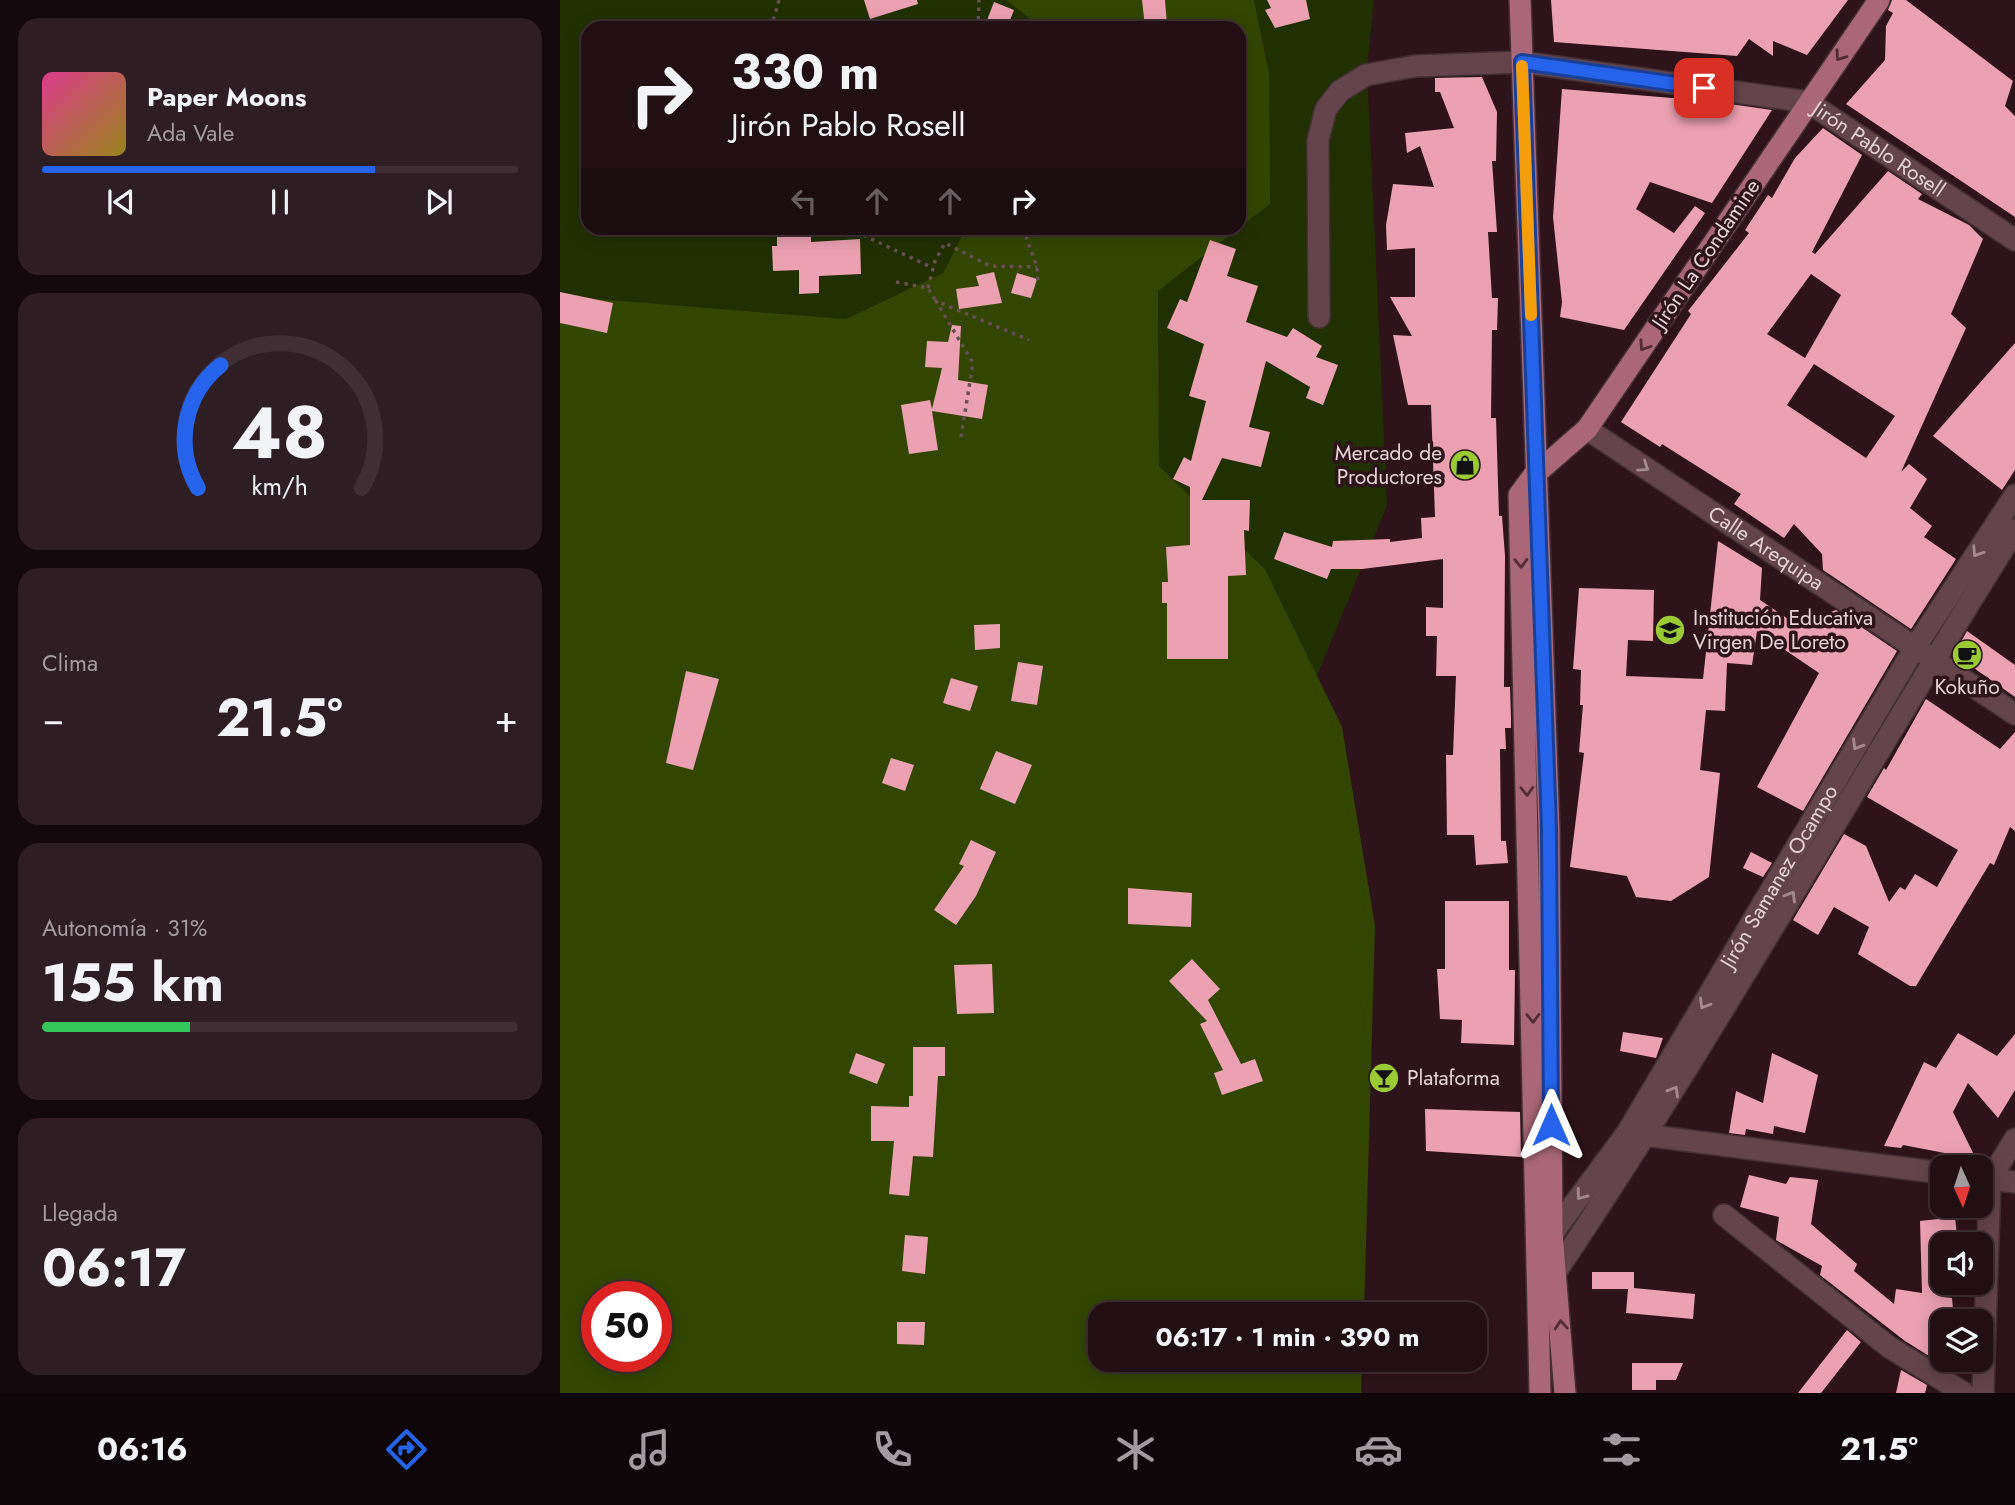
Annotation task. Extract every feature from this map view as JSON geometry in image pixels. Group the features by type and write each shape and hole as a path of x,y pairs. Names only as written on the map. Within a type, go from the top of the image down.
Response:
{"main road":[{"path":"1520,0 1539,473 1536,1285 1540,1393"},
{"name":"Jirón La Condamine","path":"1539,830 1519,495 1533,475 1539,473 1587,429 1879,0"},
{"path":"1539,830 1552,1233 1565,1393"}],"street":[{"name":"Jirón Pablo Rosell","path":"1319,317 1318,140 1326,109 1340,90 1366,75 1389,70 1522,62 1808,102 2015,240"},
{"name":"Calle Arequipa","path":"1587,429 2015,714"},
{"name":"Jirón Samanez Ocampo","path":"1536,1285 1557,1270 1914,649 2015,495"},
{"name":"Jirón Samanez Ocampo","path":"1536,1255 1637,1134 2015,530"},
{"path":"1637,1134 1930,1171"},
{"path":"1993,1168 2015,1139"},
{"path":"1993,1180 2015,1182"},
{"path":"1724,1215 1889,1347 1964,1393"},
{"path":"1983,1393 1985,1218"}],"path":[{"path":"773,21 779,0"},
{"path":"978,21 979,0"},
{"path":"863,235 933,268"},
{"path":"1026,235 1037,267 1038,284"},
{"path":"961,438 973,363 929,288 933,268 945,243 990,266 1037,267"},
{"path":"896,282 929,288"},
{"path":"936,301 1029,340"}],"shaded area":[{"path":"560,0 1006,0 1033,21 581,21 581,235 962,235 943,273 846,319 560,296"},
{"path":"1006,0 1254,0 1269,73 1270,204 1246,223 1246,21 1033,21"},
{"path":"1254,0 1374,0 1367,69 1387,505 1317,676 1265,569 1159,466 1158,291 1230,235 1246,235 1246,223 1270,204 1267,61"},
{"path":"962,235 1230,235 1158,291 1159,466 1265,569 1342,727 1375,926 1364,1302 1088,1302 1088,1372 1362,1372 1361,1393 560,1393 560,296 846,319 943,273"}],"building":[{"path":"864,0 917,0 918,4 870,19"},
{"path":"1142,0 1165,0 1167,21 1144,21"},
{"path":"1267,0 1306,0 1310,19 1275,28 1265,10 1271,8"},
{"path":"1551,0 1848,0 1807,55 1773,41 1773,56 1749,39 1737,56 1554,42"},
{"path":"1892,0 1906,0 2013,81 2005,106 2015,116 2015,217 1846,104 1885,60 1886,26 1893,13 1888,10"},
{"path":"994,2 1014,10 1010,21 987,21"},
{"path":"1482,77 1497,112 1496,161 1492,161 1497,232 1488,232 1492,298 1498,298 1497,330 1492,330 1491,418 1496,418 1499,516 1502,516 1505,556 1504,687 1510,687 1511,728 1505,728 1506,749 1500,749 1501,841 1506,841 1508,863 1476,865 1474,835 1447,835 1446,755 1453,755 1456,676 1436,676 1437,636 1426,636 1426,607 1443,608 1443,559 1362,569 1331,569 1327,579 1274,559 1284,532 1332,547 1333,541 1390,539 1390,542 1422,538 1421,518 1435,517 1431,405 1408,405 1393,335 1412,336 1390,297 1415,297 1415,248 1387,250 1386,225 1393,184 1434,187 1420,146 1407,153 1405,133 1454,128 1440,92 1435,92 1435,78"},
{"path":"1562,89 1709,101 1772,110 1712,203 1650,182 1636,209 1674,233 1695,206 1705,213 1624,330 1560,317 1562,302 1553,217"},
{"path":"1823,128 1862,155 1812,252 1815,254 1888,171 1922,194 1918,199 1969,225 1983,239 1951,314 1966,328 1901,472 1909,464 1927,479 1910,508 1932,526 1924,537 1956,559 1911,629 1823,570 1822,554 1794,524 1784,538 1734,504 1741,494 1662,444 1660,447 1621,422 1691,314 1688,311 1749,233 1745,230 1768,195 1772,198 1795,158","holes":["1811,274 1841,295 1805,358 1767,334","1814,364 1895,416 1866,458 1787,405"]},
{"path":"777,235 811,235 811,242 860,239 861,274 819,276 819,293 799,294 799,270 773,271 772,246 777,246"},
{"path":"1210,240 1236,249 1227,276 1258,286 1246,322 1287,337 1293,328 1322,346 1316,357 1338,365 1323,405 1306,398 1310,387 1266,361 1249,427 1270,432 1261,467 1222,458 1202,500 1250,500 1249,531 1244,530 1246,575 1228,576 1228,659 1167,659 1167,603 1162,603 1162,582 1168,582 1166,547 1190,545 1190,487 1173,479 1184,457 1191,461 1206,401 1189,396 1204,344 1167,328 1180,299 1187,302"},
{"path":"994,272 1002,303 959,309 956,289 979,286 976,276"},
{"path":"1017,273 1037,279 1031,298 1011,293"},
{"path":"560,292 613,303 607,333 560,323"},
{"path":"952,325 961,326 958,380 988,385 982,419 932,411 938,450 909,454 901,405 930,400 932,409 942,368 925,367 927,341 948,342"},
{"path":"2015,343 2015,470 2002,490 1933,436"},
{"path":"1718,541 1762,568 1760,600 1797,625 1836,610 1897,651 1803,811 1757,787 1819,673 1757,631 1752,665 1727,663 1725,711 1706,710 1700,770 1720,773 1709,877 1671,901 1636,897 1627,876 1570,867 1584,753 1579,752 1583,705 1580,705 1581,670 1573,669 1579,588 1654,590 1653,641 1628,640 1626,676 1703,679"},
{"path":"1000,624 1000,648 975,650 974,625"},
{"path":"1967,631 2015,665 2015,697 1954,654"},
{"path":"1018,662 1043,666 1037,705 1011,701"},
{"path":"686,671 719,679 693,770 666,763"},
{"path":"951,678 978,686 970,711 943,703"},
{"path":"1926,699 2000,749 2015,732 2015,831 2010,827 1994,865 1990,863 1916,986 1910,986 1858,954 1869,927 1834,907 1818,935 1793,920 1844,834 1866,846 1889,902 1900,887 1905,890 1915,874 1937,887 1958,850 1867,797 1884,768 1886,770"},
{"path":"996,751 1032,765 1015,804 980,789"},
{"path":"891,758 914,765 905,791 882,783"},
{"path":"971,840 996,852 976,896 956,925 934,910 964,866 959,864"},
{"path":"1751,852 1772,863 1763,877 1743,868"},
{"path":"1128,888 1192,893 1191,927 1128,924"},
{"path":"1445,901 1509,901 1509,970 1515,970 1514,1045 1461,1043 1462,1020 1440,1019 1437,969 1445,969"},
{"path":"1192,959 1220,989 1208,1000 1241,1064 1255,1059 1263,1081 1222,1095 1214,1073 1223,1070 1200,1024 1207,1021 1169,981"},
{"path":"992,964 994,1013 957,1014 954,965"},
{"path":"1623,1032 1663,1038 1656,1058 1620,1051"},
{"path":"1958,1033 1997,1056 2015,1034 2015,1090 1998,1118 1968,1083 1953,1112 1974,1155 1955,1155 1903,1145 1901,1148 1884,1146 1924,1062 1936,1068"},
{"path":"913,1047 945,1047 945,1076 938,1076 933,1157 913,1156 909,1196 889,1194 894,1141 871,1141 871,1106 909,1107 909,1096 913,1096"},
{"path":"856,1053 885,1064 877,1084 849,1073"},
{"path":"1772,1053 1818,1075 1805,1133 1774,1126 1773,1134 1746,1129 1745,1135 1729,1133 1736,1091 1763,1103"},
{"path":"1425,1109 1520,1112 1521,1157 1426,1151"},
{"path":"1749,1175 1786,1184 1790,1177 1818,1180 1811,1224 1857,1264 1854,1271 1894,1304 1896,1289 1922,1293 1920,1221 1955,1218 1957,1232 1930,1232 1930,1295 1952,1298 1953,1309 1930,1309 1930,1357 1905,1341 1820,1275 1822,1266 1776,1240 1779,1217 1740,1207"},
{"path":"905,1235 928,1237 925,1274 902,1271"},
{"path":"1592,1272 1634,1272 1634,1288 1695,1294 1693,1319 1626,1313 1628,1289 1592,1289"},
{"path":"897,1322 925,1322 924,1345 897,1344"},
{"path":"1847,1330 1861,1342 1821,1393 1798,1393"},
{"path":"1632,1363 1683,1363 1676,1380 1656,1380 1656,1390 1632,1390"},
{"path":"1901,1370 1927,1385 1925,1393 1896,1393"}],"slow traffic":[{"path":"1522,66 1531,315"}],"place":[{"name":"Mercado de Productores","path":"1465,465"},
{"name":"Institución Educativa Virgen De Loreto","path":"1670,630"},
{"name":"Kokuño","path":"1967,655"},
{"name":"Plataforma","path":"1384,1078"}],"route":[{"path":"1551,1125 1549,829 1539,473 1534,420 1522,62 1704,88"}]}
